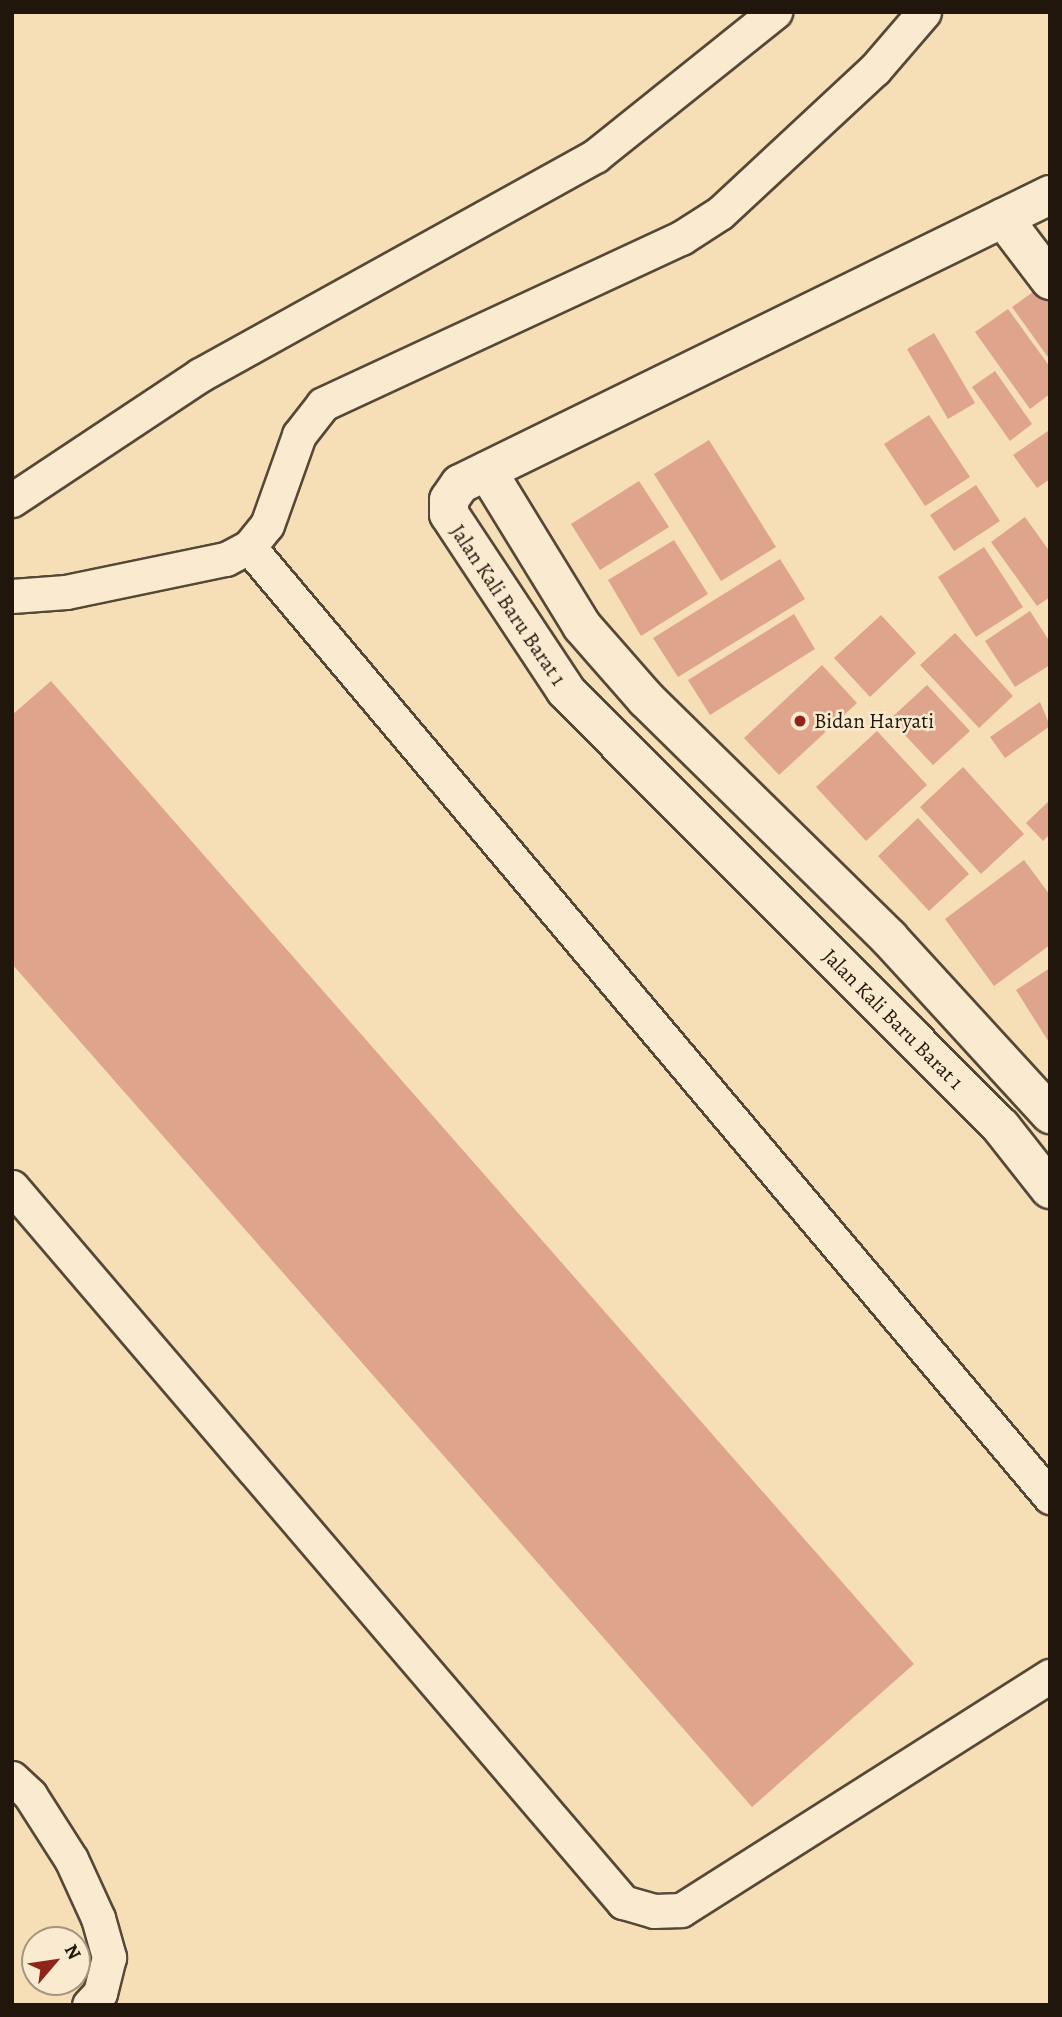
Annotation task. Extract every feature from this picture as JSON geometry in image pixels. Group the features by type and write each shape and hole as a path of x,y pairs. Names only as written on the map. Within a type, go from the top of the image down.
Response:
{"street":[{"name":"Jalan Kali Baru Barat 1","path":"1050,195 460,484 449,500 449,514 566,691 1001,1127 1050,1189"},
{"path":"1003,218 1050,279"},
{"path":"487,471 582,626 628,678 953,1003 1050,1114"}],"lane":[{"path":"12,500 200,375 595,156 775,12"},
{"path":"12,596 65,592 212,562 249,547 267,525 299,435 323,404 681,238 720,213 875,69 924,12"},
{"path":"249,547 1050,1497"},
{"path":"12,1187 623,1902 654,1911 681,1910 1050,1676"},
{"path":"12,1778 30,1795 71,1859 99,1918 109,1956 100,1993 89,2005"}],"building":[{"path":"1044,284 1050,291 1050,360 1012,307"},
{"path":"1008,309 1050,367 1050,394 1030,409 975,332"},
{"path":"934,333 975,403 948,419 907,349"},
{"path":"995,371 1032,424 1010,441 972,387"},
{"path":"929,415 970,477 925,506 884,444"},
{"path":"1048,431 1050,479 1037,488 1013,455"},
{"path":"709,440 776,547 721,581 654,474"},
{"path":"639,481 669,527 600,570 571,524"},
{"path":"976,485 1000,521 954,551 930,515"},
{"path":"1025,517 1050,552 1050,597 1037,606 991,542"},
{"path":"674,540 708,594 641,636 608,580"},
{"path":"984,547 1023,607 976,637 938,577"},
{"path":"780,559 805,599 678,677 653,638"},
{"path":"1030,611 1050,642 1050,665 1015,687 985,641"},
{"path":"794,614 815,649 710,715 688,680"},
{"path":"881,615 916,653 870,697 834,658"},
{"path":"955,633 1013,696 979,728 920,665"},
{"name":"Bidan Haryati","path":"822,665 857,703 779,775 744,738"},
{"path":"51,681 914,1664 752,1807 12,964 12,715"},
{"path":"927,685 970,731 933,765 890,719"},
{"path":"1040,702 1050,726 1005,758 990,737"},
{"path":"877,731 927,785 866,841 816,787"},
{"path":"963,767 1024,834 981,874 920,807"},
{"path":"1050,800 1050,834 1043,841 1026,823"},
{"path":"918,818 969,874 929,911 878,856"},
{"path":"1024,860 1050,895 1050,945 994,986 945,919"},
{"path":"1050,968 1050,1044 1016,990"}],"place":[{"name":"Bidan Haryati","path":"800,721"}]}
